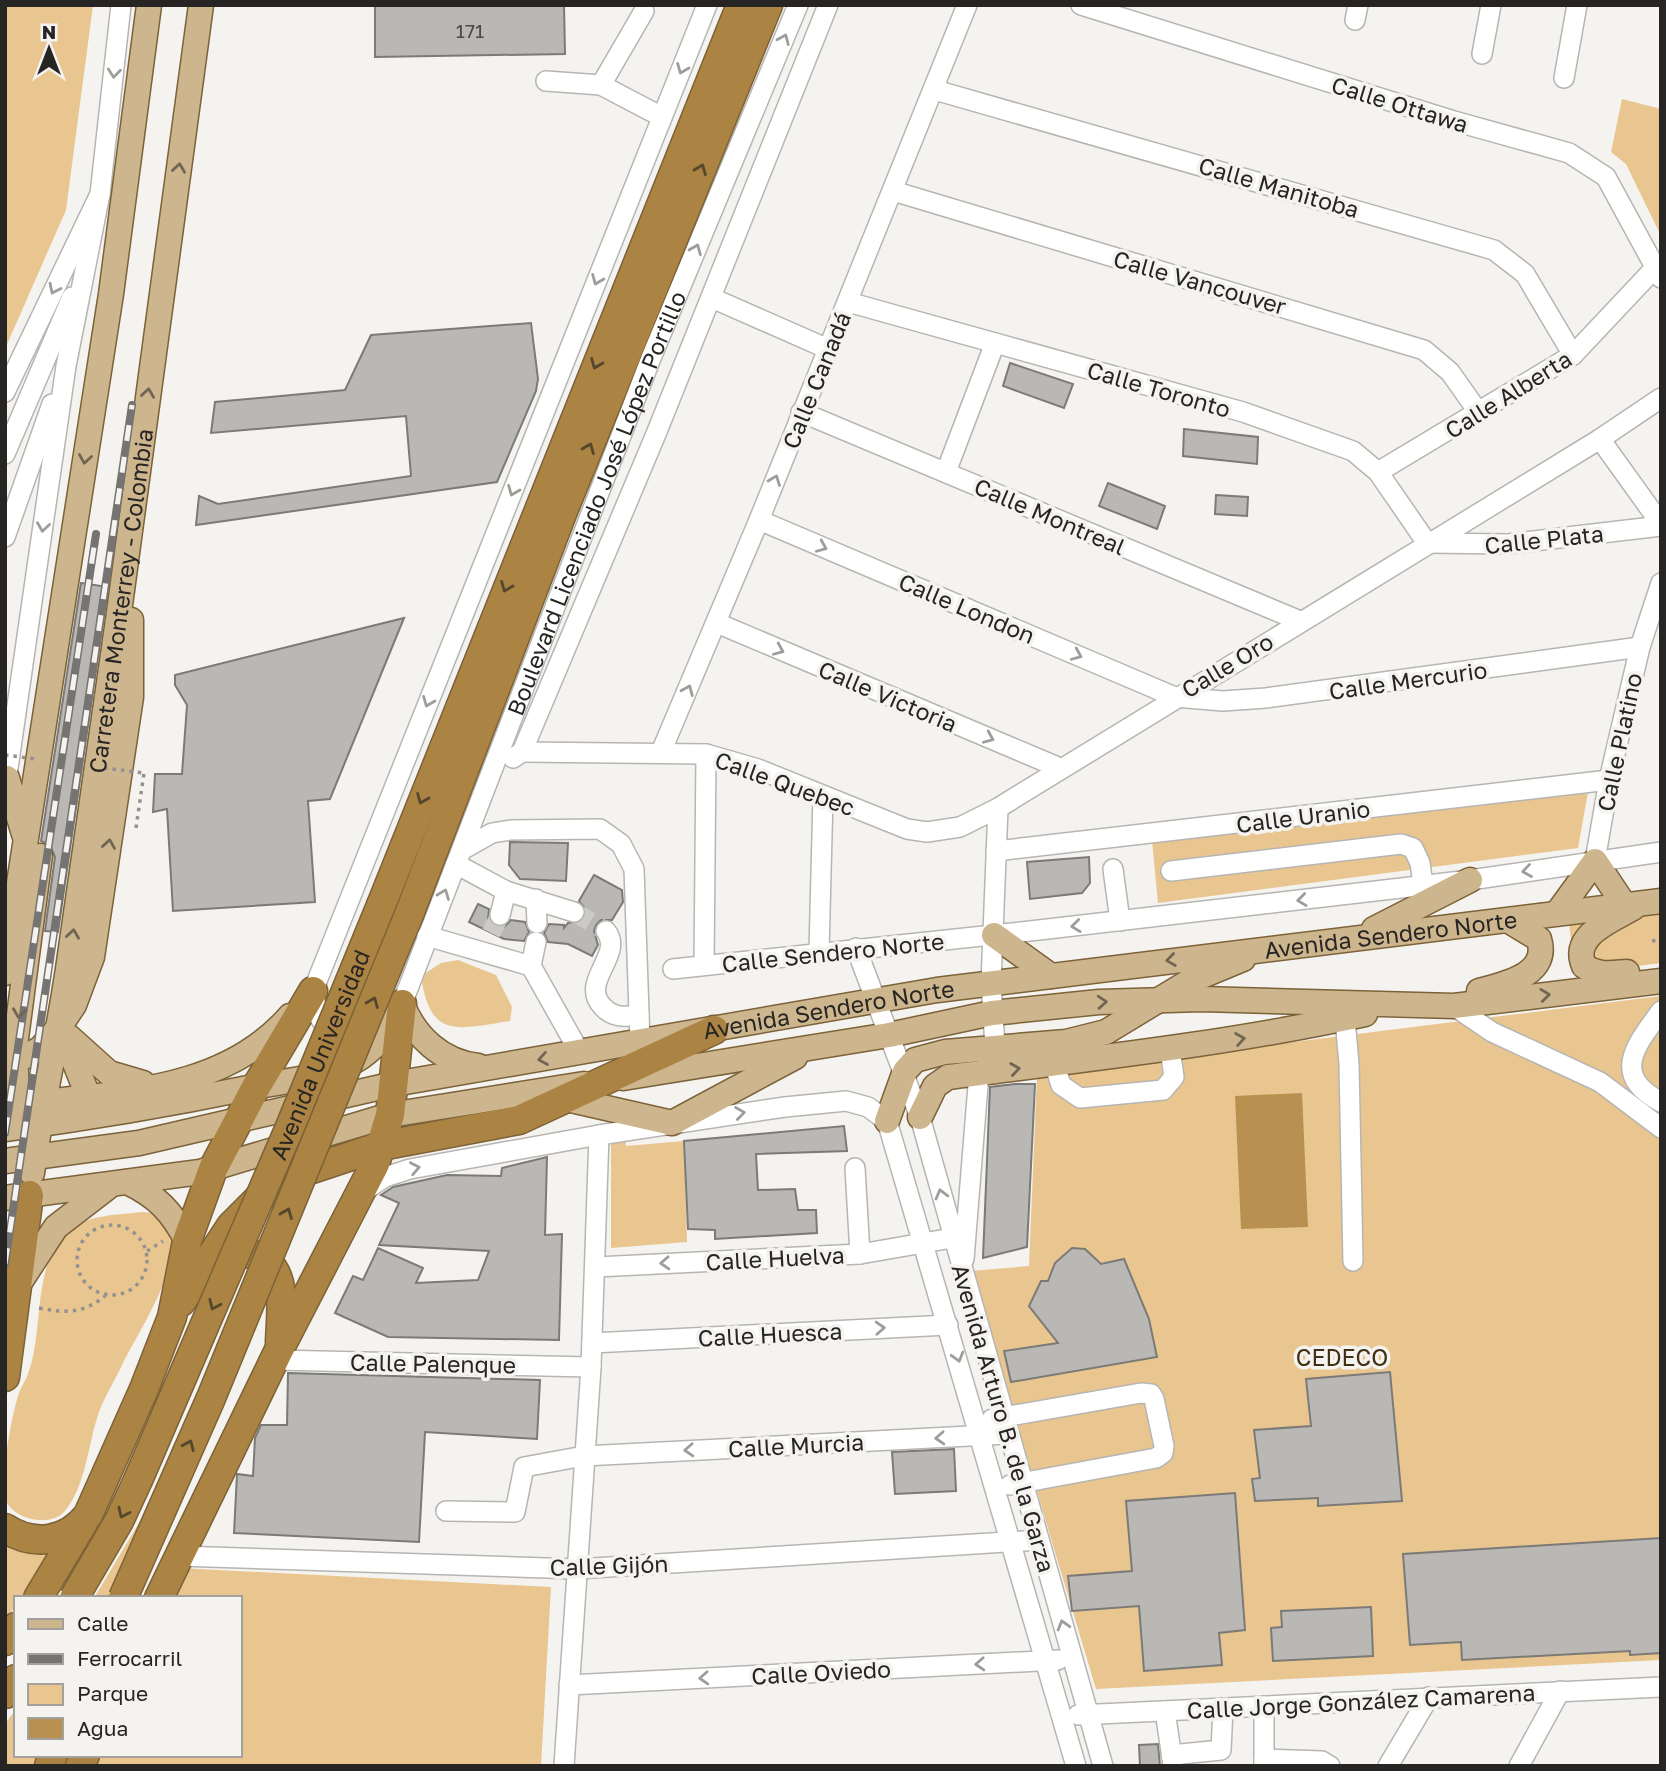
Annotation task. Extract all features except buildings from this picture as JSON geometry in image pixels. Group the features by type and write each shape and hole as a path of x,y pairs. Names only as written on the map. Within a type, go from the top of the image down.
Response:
{"highway":[{"name":"Boulevard Licenciado José López Portillo","path":"552,506 768,5"},
{"path":"552,506 738,10"},
{"name":"Avenida Universidad","path":"75,1596 119,1521 138,1480 552,506"},
{"name":"Avenida Universidad","path":"124,1596 211,1398 410,912 552,506"},
{"path":"39,1596 88,1514 144,1389 172,1317 187,1241 214,1169 256,1087 313,991"},
{"path":"160,1596 381,1146 390,1115 402,1004"},
{"path":"172,1317 230,1226 274,1187 317,1165 381,1146 519,1120 714,1030"},
{"path":"5,1377 18,1285 17,1196"},
{"path":"204,1265 223,1255 245,1253 265,1260 276,1271 281,1288 278,1354"},
{"path":"5,1528 32,1539 55,1539 75,1529 88,1514"}],"main road":[{"path":"5,973 111,294 149,5"},
{"name":"Carretera Monterrey - Colombia","path":"17,1196 35,1157 21,1116 60,1026 201,5"},
{"path":"47,703 54,754 15,1046 10,1064 21,1116 256,1087 325,1074 360,1057 393,1026 402,1004"},
{"path":"5,882 26,841 6,774"},
{"path":"1558,912 1595,861 1642,903 1586,939 1580,957 1584,966 1601,974 1661,973"},
{"path":"1360,936 1470,880"},
{"name":"Avenida Sendero Norte","path":"5,1161 139,1143 394,1084 991,983 1273,946 1642,903"},
{"path":"887,1121 905,1071 915,1060 945,1052 1066,1042 1087,1048 1170,1050 1279,1033 1493,988 1524,976 1534,969 1541,957 1539,939 1508,920"},
{"path":"994,935 1051,976"},
{"path":"920,1116 935,1086 948,1077 1054,1063 1087,1048 1106,1032 1190,981 1273,946"},
{"name":"Avenida Sendero Norte","path":"17,1196 214,1169 390,1115 889,1035 992,1013 1159,1000 1454,1006 1661,981"},
{"path":"92,1106 182,1083 245,1056 269,1038 313,991"},
{"path":"402,1004 421,1037 443,1054 471,1066 501,1066"},
{"path":"10,1064 40,1049 60,1026"},
{"path":"60,1026 79,1049 108,1073 136,1082 182,1083"},
{"path":"60,1026 92,1106 118,1134 139,1143"},
{"path":"533,1092 672,1124 814,1047"},
{"path":"18,1285 56,1227 82,1205 120,1183 160,1200 187,1241"}],"street":[{"path":"6,774 66,366 100,194 121,5"},
{"path":"402,1004 382,1029 365,1038 350,1038 326,1026 319,1017 313,991 707,5"},
{"name":"Boulevard Licenciado José López Portillo","path":"402,1004 514,708 628,420 798,5"},
{"path":"493,768 522,752 549,691 712,298 828,5"},
{"name":"Calle Canadá","path":"661,752 760,520 801,412 935,90 967,5"},
{"name":"Calle Ottawa","path":"1081,5 1440,117 1569,153 1606,177 1657,273"},
{"path":"1482,54 1491,5"},
{"path":"1564,78 1577,5"},
{"path":"601,85 644,11"},
{"path":"545,81 601,85 662,117"},
{"name":"Calle Manitoba","path":"935,90 1494,250 1525,274 1573,355"},
{"name":"Calle Vancouver","path":"893,191 1424,350 1450,372 1479,413"},
{"path":"5,392 100,194"},
{"path":"717,199 745,213"},
{"path":"5,454 90,254"},
{"name":"Calle Alberta","path":"1378,472 1573,355 1657,273"},
{"path":"712,298 828,349"},
{"name":"Calle Toronto","path":"848,302 1292,429 1353,451 1378,472 1427,543"},
{"path":"946,472 995,343"},
{"path":"5,537 66,366"},
{"name":"Calle Oro","path":"998,808 1059,768 1600,439 1661,398"},
{"name":"Calle Montreal","path":"801,412 1300,621"},
{"path":"628,420 656,434"},
{"path":"1600,439 1661,525"},
{"name":"Calle London","path":"760,520 1175,697"},
{"name":"Calle Plata","path":"1427,543 1508,544 1661,525"},
{"path":"579,546 591,593"},
{"name":"Calle Platino","path":"1595,861 1609,780 1640,647 1661,583"},
{"name":"Calle Victoria","path":"716,623 1059,768"},
{"name":"Calle Mercurio","path":"1175,697 1214,701 1266,698 1640,647"},
{"path":"514,708 549,691"},
{"name":"Calle Quebec","path":"522,752 706,754 758,769 907,829 927,832 960,827 998,808"},
{"path":"704,965 706,754"},
{"name":"Calle Uranio","path":"996,851 1609,780"},
{"path":"819,951 823,796"},
{"path":"995,1047 991,983 998,808"},
{"path":"573,912 506,891 459,857 492,834 510,831 591,828 612,835 627,852 634,869 640,1042"},
{"path":"1171,871 1401,844 1413,848 1420,863 1423,885"},
{"name":"Avenida Sendero Norte","path":"994,935 1470,880 1661,852"},
{"path":"1113,869 1120,921"},
{"path":"500,915 506,891"},
{"path":"531,965 536,932 536,899"},
{"path":"606,931 611,937 612,945 596,980 594,992 597,1001 609,1013 620,1017 639,1015"},
{"name":"Calle Sendero Norte","path":"673,969 856,947 994,935"},
{"path":"427,936 486,941 531,965 580,1053"},
{"path":"856,947 889,1035"},
{"path":"1454,1006 1492,1032 1600,1082 1661,1128"},
{"path":"1661,1012 1633,1054 1630,1071 1636,1083 1661,1102"},
{"path":"1345,1019 1349,1064 1353,1262"},
{"name":"Avenida Arturo B. de la Garza","path":"889,1035 920,1116 952,1238 1103,1766"},
{"path":"1054,1063 1061,1085 1080,1098 1138,1094 1163,1090 1169,1085 1174,1077 1170,1050"},
{"path":"963,1274 979,1073"},
{"path":"356,1200 374,1183 397,1172 672,1124 846,1101 868,1107 887,1121"},
{"name":"Avenida Arturo B. de la Garza","path":"887,1121 1076,1766"},
{"path":"564,1766 591,1367 599,1135"},
{"path":"855,1168 860,1254"},
{"name":"Calle Huelva","path":"596,1267 860,1254 925,1245 952,1238"},
{"name":"Calle Huesca","path":"592,1343 948,1325"},
{"name":"Calle Palenque","path":"278,1354 591,1367"},
{"name":"Calle Murcia","path":"446,1511 515,1511 524,1467 584,1456 1006,1426 1141,1393 1151,1394 1163,1453 1156,1458 1022,1482"},
{"path":"995,1488 1022,1482"},
{"name":"Calle Gijón","path":"179,1556 577,1569 1039,1540"},
{"name":"Calle Oviedo","path":"569,1685 1073,1658"},
{"name":"Calle Jorge González Camarena","path":"1062,1716 1661,1687"},
{"path":"1519,1766 1560,1691"},
{"path":"1388,1766 1429,1697"},
{"path":"1264,1706 1264,1763 1322,1761 1330,1766"},
{"path":"1165,1711 1172,1760 1221,1750 1223,1708"}],"path":[{"path":"6,774 36,759"},
{"path":"104,768 144,774 136,828"},
{"path":"1652,941 1661,940"},
{"path":"39,1308 64,1312 89,1309 105,1295 129,1292 145,1274 147,1251 134,1232 124,1227 102,1226 92,1231 78,1249 76,1261 82,1279 88,1286 105,1295"}],"green space":[{"path":"5,5 93,5 66,210 5,349"},
{"path":"1622,99 1661,109 1661,236 1626,164 1611,152"},
{"path":"1588,792 1578,848 1158,903 1152,841"},
{"path":"1661,905 1661,963 1576,974 1568,917"},
{"path":"458,960 496,975 512,1007 510,1021 475,1026 449,1026 431,1011 421,976 441,963"},
{"name":"CEDECO","path":"1661,996 1661,1660 1096,1689 971,1271 1029,1266 1037,1074"},
{"path":"625,1132 626,1146 684,1141 687,1242 611,1248 611,1136"},
{"path":"143,1212 160,1214 171,1232 171,1262 165,1280 101,1406 82,1478 71,1502 64,1512 49,1520 22,1516 5,1498 5,1461 16,1402 33,1357 43,1285 53,1251 63,1236 80,1223 100,1217"},
{"path":"164,1481 113,1596 95,1596"},
{"path":"5,1546 50,1554 21,1596 14,1596 14,1608 5,1621"},
{"path":"179,1568 551,1587 541,1766 95,1766 98,1757 242,1757 242,1596 167,1596"},
{"path":"14,1712 14,1757 40,1757 36,1766 5,1766 5,1724"}],"water":[{"path":"1302,1093 1308,1227 1241,1229 1235,1096"}],"tunnel":[{"path":"574,912 606,931"},
{"path":"491,933 500,915"}],"railway":[{"path":"5,1264 132,405"},
{"path":"5,1133 96,534"}]}
